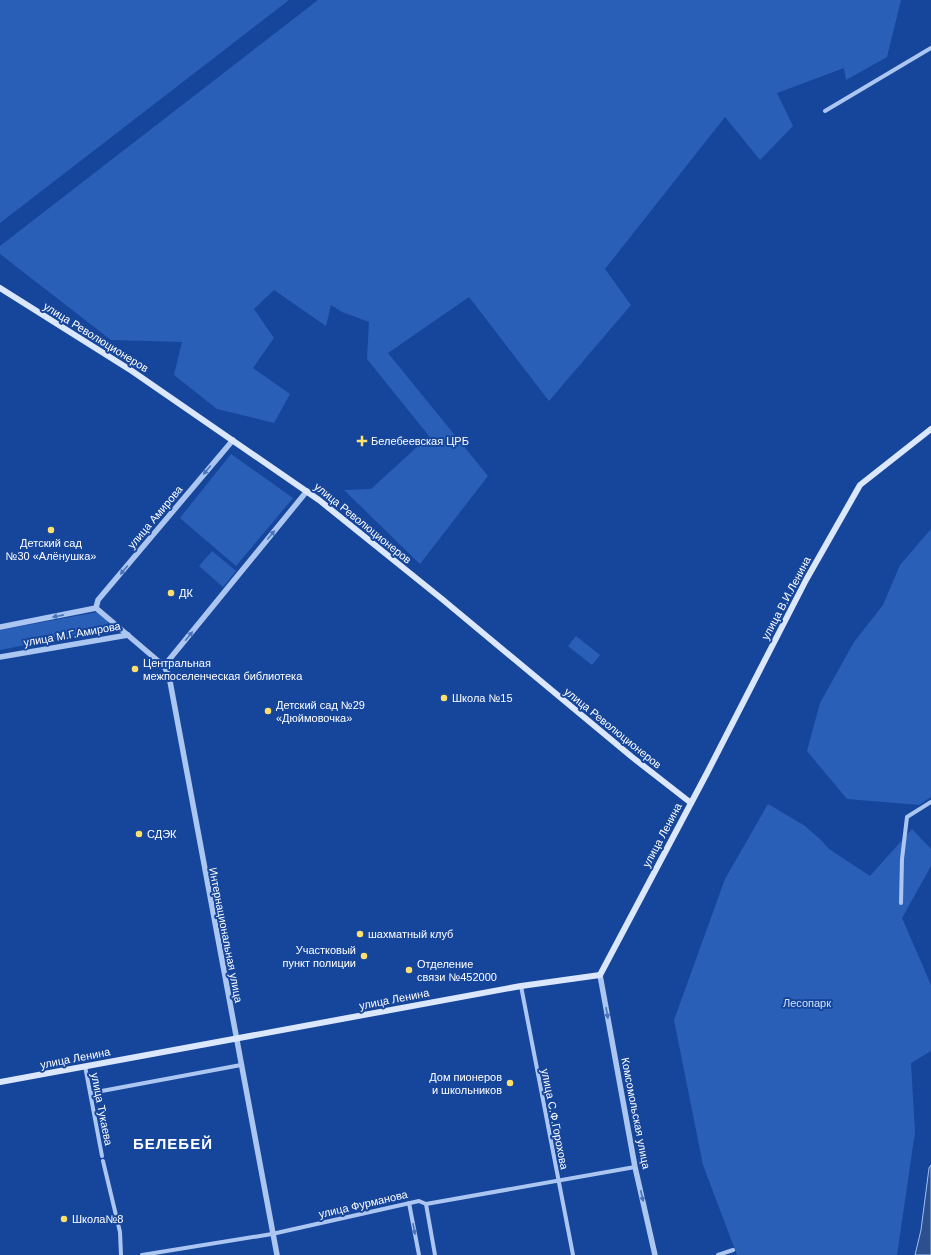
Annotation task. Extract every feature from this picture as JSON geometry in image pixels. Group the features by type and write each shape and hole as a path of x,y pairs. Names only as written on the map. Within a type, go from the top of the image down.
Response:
{"main road":[{"name":"улица Революционеров","path":"0,288 132,371 307,491 442,599 632,757 691,803"},
{"name":"улица В.И.Ленина","path":"691,803 806,580 860,485 931,429"},
{"name":"улица Ленина","path":"0,1082 521,986 600,975 691,803"}],"street":[{"path":"825,111 931,48"},
{"name":"улица Амирова","path":"96,608 98,600 232,440"},
{"path":"164,666 307,491"},
{"name":"улица М.Г.Амирова","path":"0,627 96,608 128,635"},
{"name":"улица М.Г.Амирова","path":"0,657 128,635"},
{"name":"Интернациональная улица","path":"128,635 164,666 169,676 277,1255"},
{"path":"900,903 902,859 907,817 931,802"},
{"name":"Комсомольская улица","path":"600,975 635,1167 655,1255"},
{"name":"улица С.Ф.Горохова","path":"521,986 572,1255"},
{"path":"90,1093 241,1065"},
{"name":"улица Тукаева","path":"85,1066 102,1156"},
{"name":"улица Тукаева","path":"103,1161 120,1232 121,1255"},
{"name":"улица Фурманова","path":"142,1255 272,1234 419,1201 426,1204 635,1167"},
{"path":"409,1203 419,1255"},
{"path":"426,1204 435,1255"},
{"path":"718,1255 733,1250"}],"green space":[{"path":"0,0 289,0 0,223"},
{"path":"318,0 901,0 887,57 846,80 844,68 777,93 793,126 760,160 725,117 605,269 631,305 549,401 469,297 388,353 488,476 420,564 344,490 371,489 429,436 367,359 369,322 342,312 331,305 326,326 274,290 254,309 274,338 253,368 290,394 274,423 217,409 174,375 182,342 111,340 0,254 0,246"},
{"path":"231,454 293,498 236,566 180,518"},
{"path":"931,529 931,797 919,805 847,799 807,751 820,703 854,642 883,605 900,565"},
{"path":"212,551 236,571 223,587 199,566"},
{"path":"98,612 107,617 108,626 101,630 0,650 0,630"},
{"path":"576,636 600,655 592,665 568,646"},
{"name":"Лесопарк","path":"768,804 805,826 829,849 870,876 912,829 931,849 931,866 902,918 931,985 931,1051 911,1063 915,1132 897,1255 737,1255 703,1165 674,1020 725,879"}],"shaded area":[{"path":"931,1165 931,1255 915,1255 921,1230 929,1168"}],"place":[{"name":"Белебеевская ЦРБ","path":"362,441"},
{"name":"Детский сад №30 «Алёнушка»","path":"51,530"},
{"name":"ДК","path":"171,593"},
{"name":"Центральная межпоселенческая библиотека","path":"135,669"},
{"name":"Школа №15","path":"444,698"},
{"name":"Детский сад №29 «Дюймовочка»","path":"268,711"},
{"name":"СДЭК","path":"139,834"},
{"name":"шахматный клуб","path":"360,934"},
{"name":"Участковый пункт полиции","path":"364,956"},
{"name":"Отделение связи №452000","path":"409,970"},
{"name":"Дом пионеров и школьников","path":"510,1083"},
{"name":"Школа№8","path":"64,1219"}],"district":[{"name":"БЕЛЕБЕЙ","path":"173,1144"}]}
